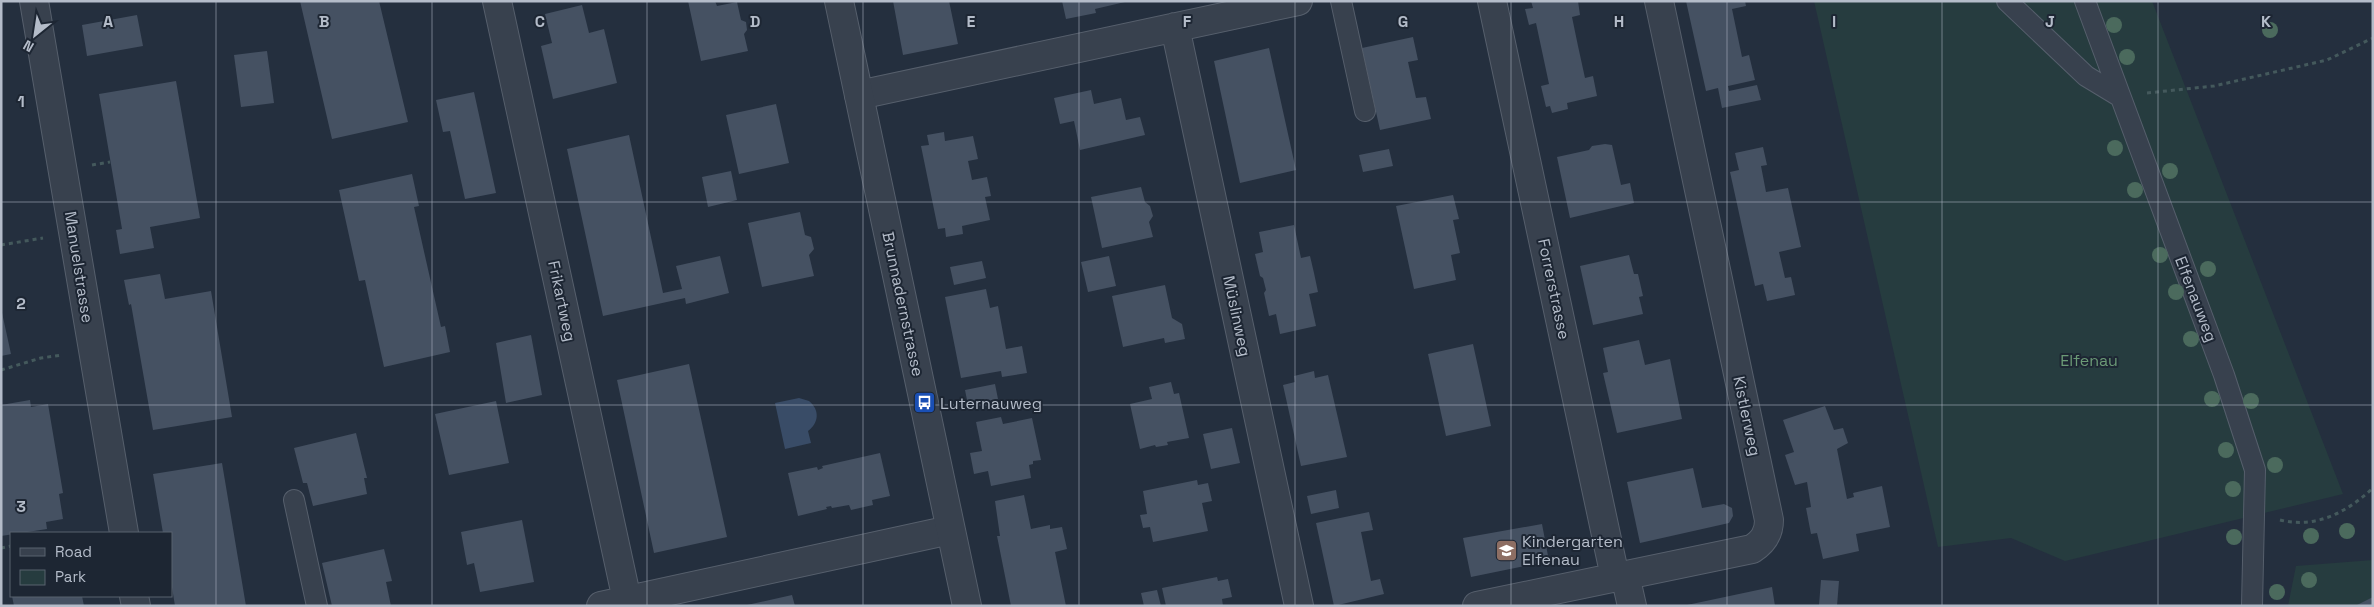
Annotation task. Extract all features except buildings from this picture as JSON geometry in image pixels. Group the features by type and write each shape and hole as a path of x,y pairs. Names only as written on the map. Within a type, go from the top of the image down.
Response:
{"street":[{"name":"Manuelstrasse","path":"34,1 124,532"},
{"name":"Frikartweg","path":"497,1 614,603"},
{"name":"Brunnadernstrasse","path":"839,1 967,606"},
{"path":"859,95 1298,1"},
{"name":"Forrerstrasse","path":"1492,1 1620,576 1632,606"},
{"name":"Kistlerweg","path":"1477,606 1752,548 1760,544 1769,528 1769,520 1659,1"},
{"name":"Müslinweg","path":"1174,27 1299,606"},
{"path":"614,603 950,530"}],"lane":[{"path":"1341,1 1365,111"},
{"path":"2007,1 2086,76 2119,96"},
{"name":"Elfenauweg","path":"2085,1 2224,375 2256,470 2252,606"},
{"path":"294,500 317,606"}],"path":[{"path":"2139,94 2214,86 2327,60 2373,38"},
{"path":"1,245 73,233"},
{"path":"1,370 41,358 92,350"},
{"path":"2255,514 2296,524 2325,519 2354,505 2373,488"}],"green space":[{"name":"Elfenau","path":"1814,1 2152,1 2343,494 2065,561 2011,538 1938,547"},
{"path":"2373,560 2373,606 2288,606 2296,566"}],"water":[{"path":"799,398 809,401 815,408 816,420 808,431 811,443 785,449 775,403"}],"place":[{"name":"Luternauweg","path":"924,403"},
{"name":"Kindergarten Elfenau","path":"1506,550"}]}
